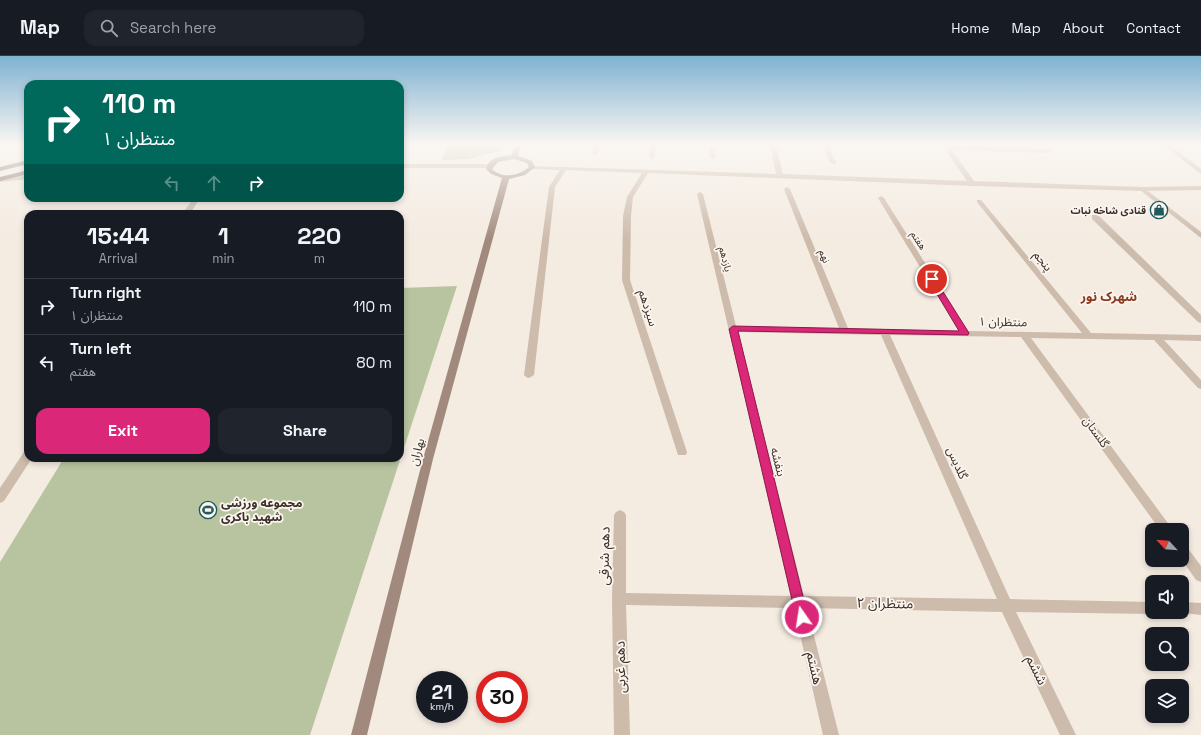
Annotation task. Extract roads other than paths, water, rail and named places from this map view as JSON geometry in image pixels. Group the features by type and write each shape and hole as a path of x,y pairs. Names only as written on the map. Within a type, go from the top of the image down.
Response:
{"main road":[{"path":"0,180 12,177"},
{"name":"بهاران","path":"359,735 428,459 506,177"}],"street":[{"path":"0,180 24,177"},
{"path":"530,375 552,187 559,177"},
{"name":"سیزدهم","path":"643,177 630,197 627,216 626,280 682,452"},
{"path":"773,177 1142,189 1201,188"},
{"path":"968,177 973,184"},
{"name":"نهم","path":"787,189 845,331"},
{"path":"1142,189 1201,236"},
{"name":"یازدهم","path":"700,194 733,329"},
{"name":"هفتم","path":"881,198 965,333"},
{"name":"پنجم","path":"979,201 1089,336"},
{"path":"1095,217 1201,320"},
{"name":"منتظران ۱","path":"733,329 1201,338"},
{"name":"بنفشه","path":"733,329 799,602"},
{"name":"گلدیس","path":"884,332 1006,606"},
{"name":"گلستان","path":"1024,334 1162,523"},
{"path":"1156,337 1201,386"},
{"path":"0,498 24,461"},
{"name":"دهم شرقی","path":"619,599 620,515"},
{"path":"1189,560 1201,576"},
{"name":"منتظران ۲","path":"619,599 1145,608"},
{"name":"دهم غربی","path":"619,599 622,735"},
{"name":"هشتم","path":"799,602 830,735"},
{"name":"ششم","path":"1006,606 1068,735"},
{"path":"1189,608 1201,608"}],"place":[{"name":"قنادی شاخه نبات","path":"1159,210"},
{"name":"مجموعه ورزشی شهید باکری","path":"208,510"}],"district":[{"name":"شهرک نور","path":"1109,296"}]}
